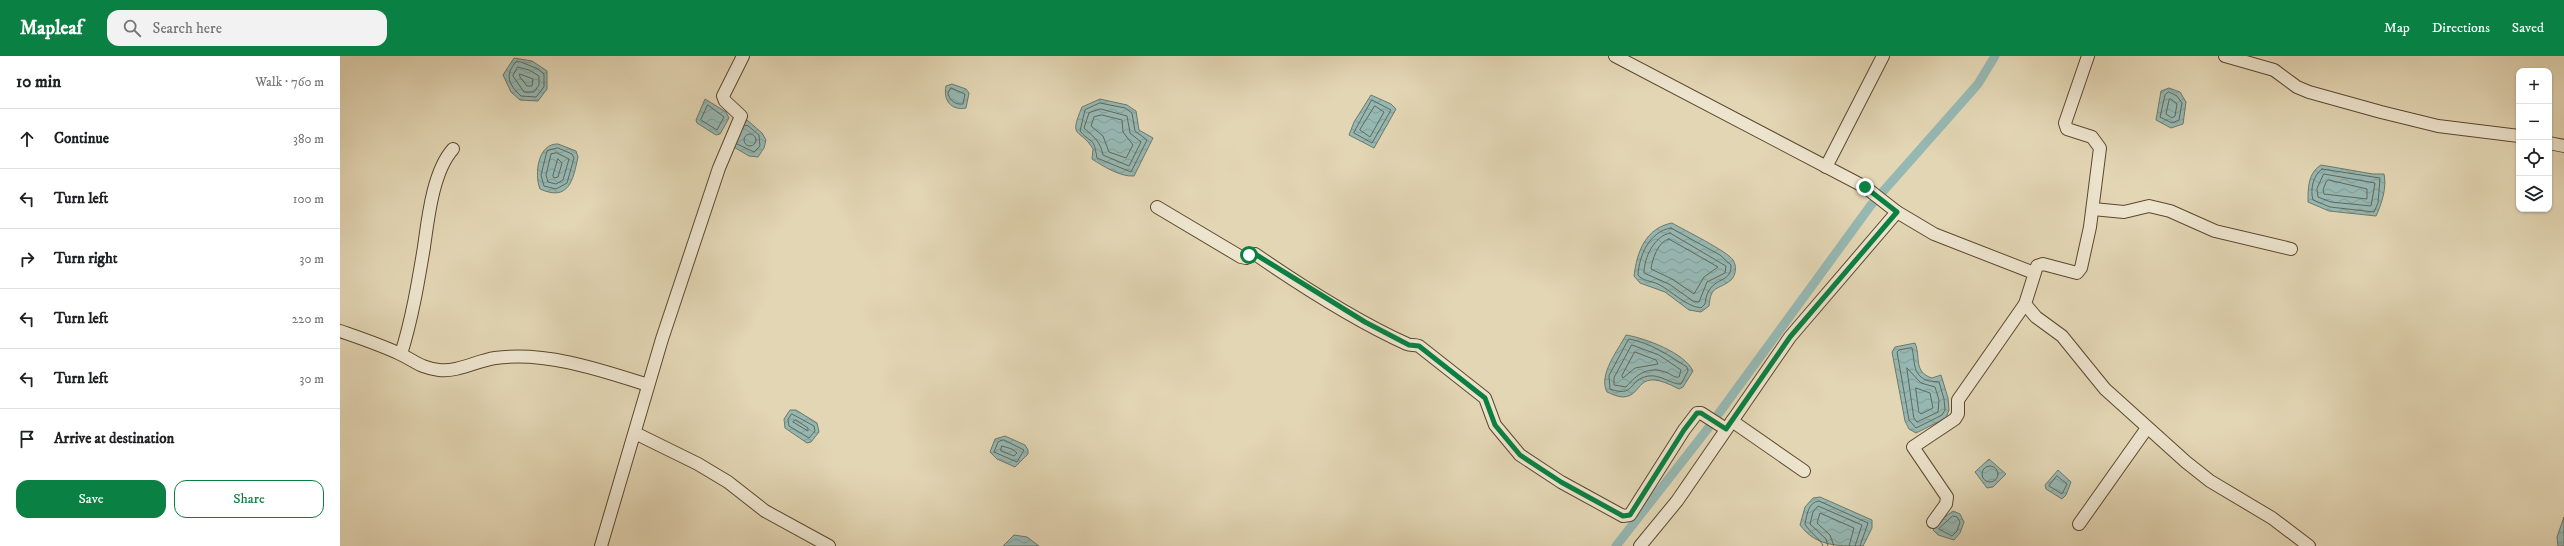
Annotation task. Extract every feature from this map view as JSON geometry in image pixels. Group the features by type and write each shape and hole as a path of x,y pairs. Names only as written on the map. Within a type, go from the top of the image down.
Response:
{"street":[{"path":"601,546 648,385 719,168 741,116 725,101 723,96 743,56"},
{"path":"1616,56 1865,187 1895,210 1934,234 2034,273"},
{"path":"1826,167 1883,56"},
{"path":"1933,522 1946,504 1947,497 1913,447 1955,419 1958,414 1958,400 2025,304 2034,273 2039,264 2077,273 2081,268 2092,209 2100,148 2092,137 2065,127 2070,103 2088,56"},
{"path":"2225,56 2274,70 2297,87 2309,92 2381,112 2438,126 2516,136"},
{"path":"2552,144 2564,146"},
{"path":"401,354 412,314 426,219 441,168 453,149"},
{"path":"2092,209 2124,212 2149,206 2170,211 2215,231 2291,249"},
{"path":"1157,207 1241,257 1246,258 1255,254 1365,322 1409,345 1419,346 1485,398 1495,425 1520,455 1561,482 1623,516 1630,515 1684,430 1697,413 1721,423 1804,471"},
{"path":"1640,546 1677,501 1721,423 1895,210"},
{"path":"2025,304 2036,317 2062,336 2105,389 2147,428 2210,481 2272,518 2309,546"},
{"path":"340,331 401,354 419,366 440,370 456,369 495,358 537,358 606,372 648,385"},
{"path":"2078,524 2147,428"},
{"path":"634,433 704,468 728,482 765,511 829,546"}],"water":[{"path":"514,58 532,61 547,71 547,89 538,101 520,100 511,92 503,75"},
{"path":"952,84 966,89 969,93 966,108 956,108 947,100 945,91 946,86"},
{"path":"2169,88 2180,92 2186,102 2183,124 2171,128 2156,120 2161,91"},
{"path":"1371,95 1391,104 1396,109 1374,148 1349,135 1354,122"},
{"path":"705,99 726,112 729,118 720,134 716,135 697,123 696,120"},
{"path":"1100,99 1127,105 1136,111 1139,130 1153,138 1134,176 1117,173 1092,159 1093,149 1077,132 1076,124 1082,107"},
{"path":"743,120 747,120 762,133 766,140 764,148 758,157 749,156 732,146"},
{"path":"558,144 576,151 578,157 571,181 563,191 557,193 540,189 537,176 539,160 542,154 546,148 551,145"},
{"path":"2321,165 2373,174 2384,174 2385,184 2383,195 2376,216 2329,211 2308,202 2311,177 2313,172"},
{"path":"1672,223 1723,251 1733,260 1735,265 1733,278 1713,291 1709,306 1701,312 1689,310 1665,292 1640,283 1634,276 1640,250 1649,235 1663,226"},
{"path":"1626,335 1643,339 1664,347 1689,364 1693,371 1683,387 1679,389 1665,382 1654,380 1647,381 1635,392 1623,397 1607,392 1605,378 1607,370"},
{"path":"1915,343 1922,372 1932,378 1941,375 1948,398 1949,410 1946,418 1916,433 1909,429 1905,421 1892,352 1895,347"},
{"path":"790,410 796,410 817,423 819,432 811,442 807,443 785,428 784,419"},
{"path":"1005,436 1025,445 1028,450 1028,454 1015,467 997,459 990,452 995,439"},
{"path":"1989,459 2006,474 1993,487 1987,488 1975,472"},
{"path":"2058,470 2071,482 2066,495 2062,499 2046,489 2045,485"},
{"path":"1820,497 1872,520 1872,528 1863,546 1835,545 1820,541 1806,532 1800,525 1805,507 1813,498"},
{"path":"1953,511 1960,514 1964,522 1960,533 1954,540 1938,535 1933,530 1938,522"},
{"path":"2564,517 2564,546 2558,546 2557,537"},
{"path":"1014,535 1027,537 1039,546 1003,546"}],"waterway":[{"path":"1616,546 1706,431 1871,205 1978,84 1995,56"}],"route":[{"path":"1249,255 1255,254 1319,295 1365,322 1409,345 1415,344 1419,346 1485,398 1490,406 1495,425 1520,455 1561,482 1613,512 1623,516 1630,515 1684,430 1697,413 1701,413 1726,429 1790,337 1897,212 1894,208 1865,187"}]}
